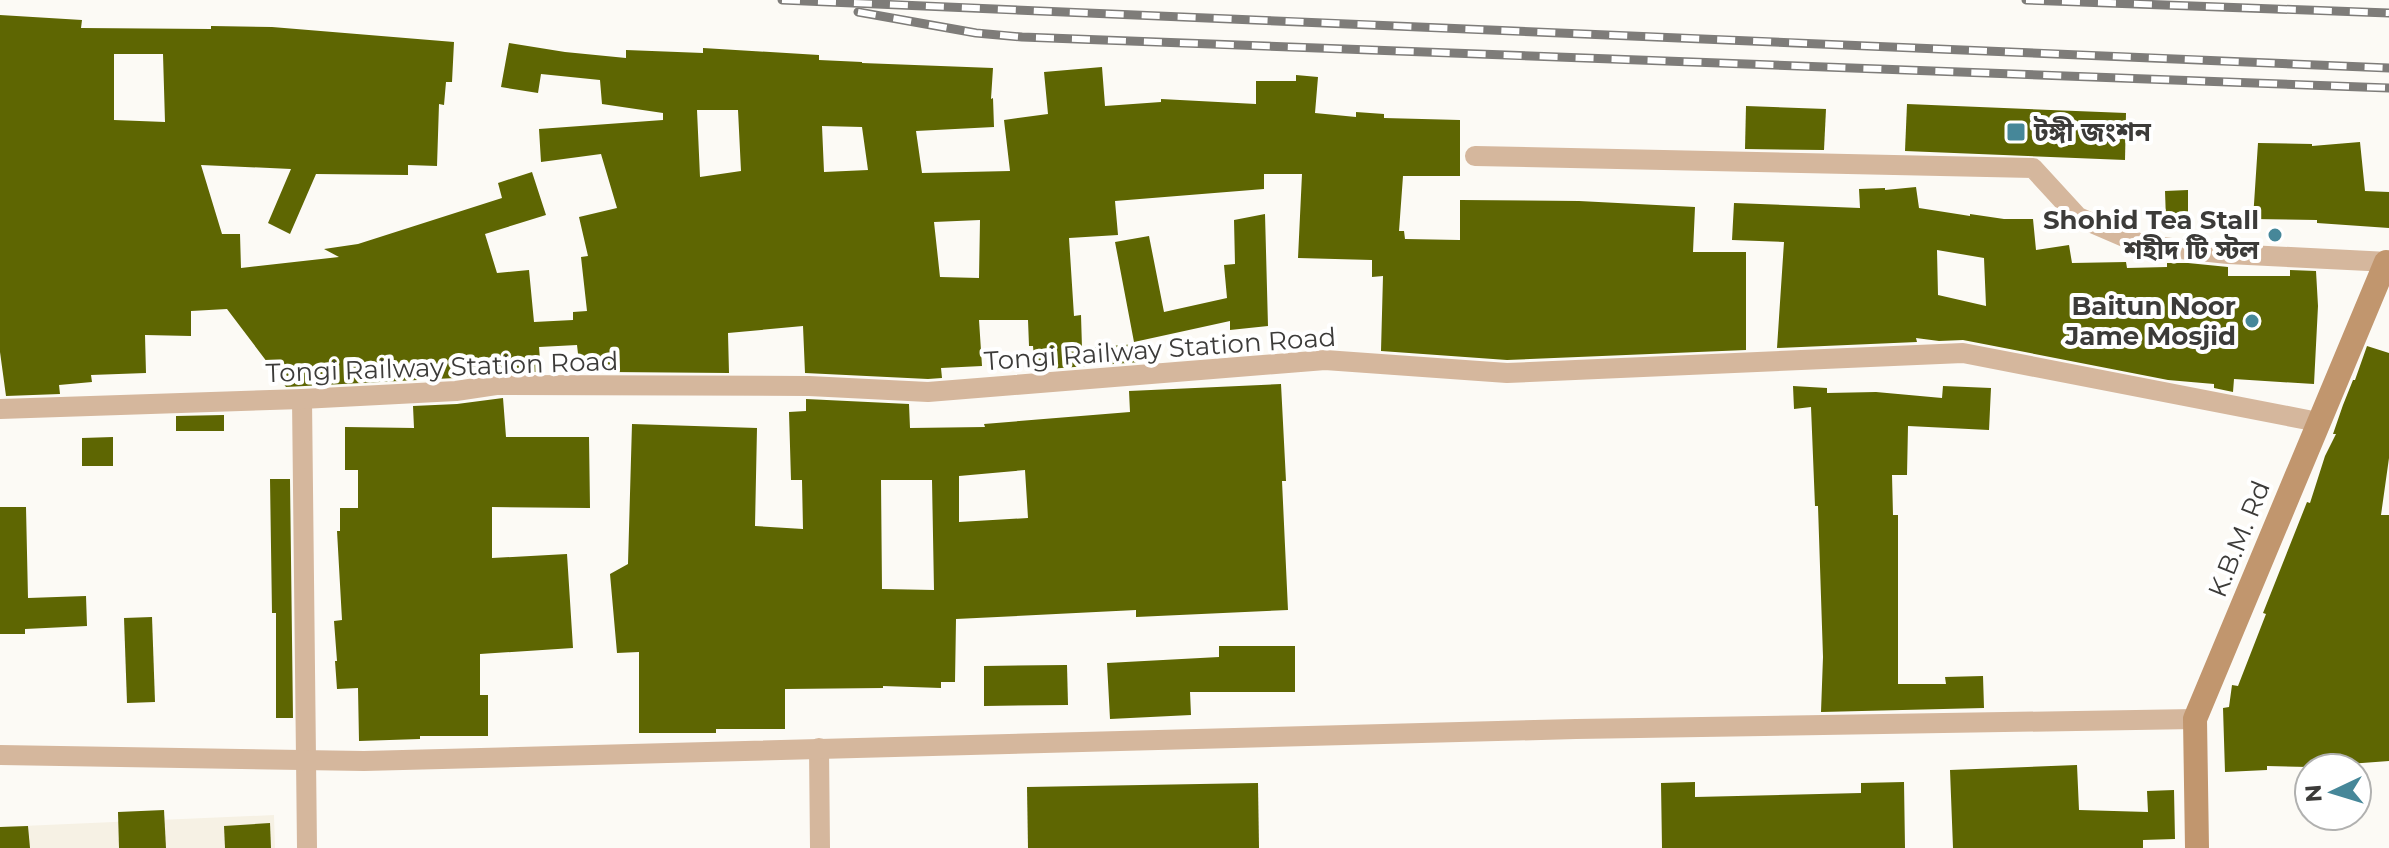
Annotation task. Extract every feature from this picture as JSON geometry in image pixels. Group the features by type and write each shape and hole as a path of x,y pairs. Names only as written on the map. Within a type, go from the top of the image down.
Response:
{"street":[{"path":"1475,156 2033,168 2078,217 2143,245 2228,254 2387,262"},
{"name":"K.B.M. Rd","path":"2197,848 2195,719 2387,262"},
{"name":"Tongi Railway Station Road","path":"0,409 302,399 456,391 496,385 809,386 928,392 1325,360 1507,373 1963,353 2318,422"},
{"path":"302,399 307,848"},
{"path":"0,755 418,760 1592,729 2195,719"},
{"path":"819,748 820,848"}],"shaded area":[{"path":"274,815 275,848 0,848 0,827"}],"building":[{"path":"0,15 82,20 81,28 272,27 454,42 452,82 446,82 444,105 439,104 437,166 408,165 408,175 316,174 290,234 268,223 291,169 201,165 222,234 240,234 241,268 339,257 324,249 358,244 502,198 498,183 532,172 546,215 485,234 497,273 529,270 534,322 573,320 573,312 587,311 581,257 588,256 579,217 617,208 601,154 541,162 539,129 663,120 663,113 602,104 600,80 541,74 538,93 501,87 509,43 626,58 626,50 703,53 703,48 819,55 819,60 862,63 993,68 991,99 994,127 916,131 922,173 1010,171 1004,120 1048,114 1044,72 1102,67 1105,106 1161,102 1161,99 1256,104 1256,81 1296,81 1296,75 1318,77 1315,113 1356,117 1356,112 1384,114 1384,118 1460,120 1460,176 1403,176 1399,231 1404,231 1405,239 1460,240 1460,200 1579,201 1695,207 1693,252 1746,252 1746,350 1507,360 1381,351 1383,276 1372,277 1372,260 1298,258 1302,174 1264,174 1264,189 1115,201 1118,235 1069,238 1074,316 1081,315 1082,348 1138,344 1140,362 1035,370 1033,346 1029,346 1028,320 979,320 982,366 941,368 942,378 805,373 803,326 728,333 729,373 611,372 611,369 580,371 577,345 539,347 541,372 496,372 455,378 286,387 227,309 191,311 191,336 145,335 146,373 91,375 92,382 59,385 60,394 6,396 0,352","holes":["114,54 163,54 165,122 114,120","697,110 738,110 741,171 700,177","822,126 862,127 868,170 824,172","980,220 979,278 940,277 934,222"]},
{"name":"টঙ্গী জংশন","path":"1907,104 2126,113 2125,160 1905,151"},
{"path":"1746,106 1826,109 1824,150 1745,149"},
{"path":"2360,142 2365,191 2389,192 2389,228 2317,223 2317,220 2253,219 2258,143 2312,146"},
{"path":"1916,187 1919,208 1970,216 2033,219 2036,250 2069,245 2072,263 2126,262 2127,268 2188,263 2228,267 2228,276 2290,276 2290,270 2316,271 2318,306 2314,384 2234,379 2233,392 2214,388 2214,384 2168,380 1963,340 1916,338 1917,342 1777,348 1784,242 1732,240 1734,203 1860,208 1859,189","holes":["1937,250 1984,258 1986,306 1938,295"]},
{"path":"2188,190 2188,220 2166,220 2165,191"},
{"path":"1265,214 1268,326 1230,330 1230,321 1134,342 1115,242 1149,236 1164,312 1227,298 1224,265 1235,264 1234,220"},
{"path":"2367,346 2389,353 2389,458 2381,515 2389,515 2389,761 2373,762 2373,752 2293,752 2293,767 2267,766 2267,770 2225,772 2223,708 2229,707 2232,685 2238,686 2266,614 2263,613 2307,502 2310,503 2325,456 2336,434 2333,434 2343,405"},
{"path":"1281,384 1288,610 1136,617 1136,610 956,619 955,682 941,682 941,688 785,689 785,729 639,733 639,652 617,653 610,574 628,564 632,424 757,428 755,526 803,529 802,480 791,480 789,412 806,411 806,399 909,404 910,428 985,427 984,424 1130,412 1129,391","holes":["1025,470 1028,518 959,522 959,476","881,480 932,480 934,590 882,589"]},
{"path":"1793,386 1827,388 1827,393 1876,392 1942,398 1943,386 1991,388 1989,430 1908,426 1907,475 1892,475 1893,515 1898,515 1898,684 1946,684 1945,677 1983,676 1984,708 1821,712 1823,657 1811,407 1794,409"},
{"path":"503,398 506,437 589,437 590,508 492,507 492,558 567,554 573,648 480,654 480,695 488,695 488,736 420,736 420,739 359,741 358,688 337,689 335,661 334,621 342,620 337,531 340,531 340,508 358,508 358,470 345,470 345,427 414,428 413,406"},
{"path":"224,415 224,431 176,431 176,416"},
{"path":"113,437 113,466 82,466 82,438"},
{"path":"270,479 290,479 293,718 276,718 276,613 272,613"},
{"path":"0,507 26,507 28,598 86,596 87,626 25,629 25,634 0,634"},
{"path":"152,617 155,702 127,703 124,618"},
{"path":"1219,646 1295,646 1295,692 1190,692 1191,715 1110,719 1107,663 1219,657"},
{"path":"1067,665 1068,705 984,706 984,666"},
{"path":"2077,765 2079,810 2148,812 2147,791 2174,790 2175,839 2143,840 2143,848 1953,848 1950,770"},
{"path":"1695,782 1695,797 1861,793 1861,783 1904,782 1905,848 1662,848 1661,783"},
{"path":"1258,783 1259,848 1028,848 1027,787"},
{"path":"164,810 166,848 119,848 118,812"},
{"path":"270,823 271,848 225,848 224,826"},
{"path":"28,826 30,848 0,848 0,827"}],"railway":[{"path":"782,0 2389,68"},
{"path":"2026,0 2389,13"},
{"path":"858,12 976,33 1022,37 2389,88"}],"place":[{"name":"টঙ্গী জংশন","path":"2016,132"},
{"name":"Shohid Tea Stall শহীদ টি স্টল","path":"2275,235"},
{"name":"Baitun Noor Jame Mosjid","path":"2252,321"}]}
